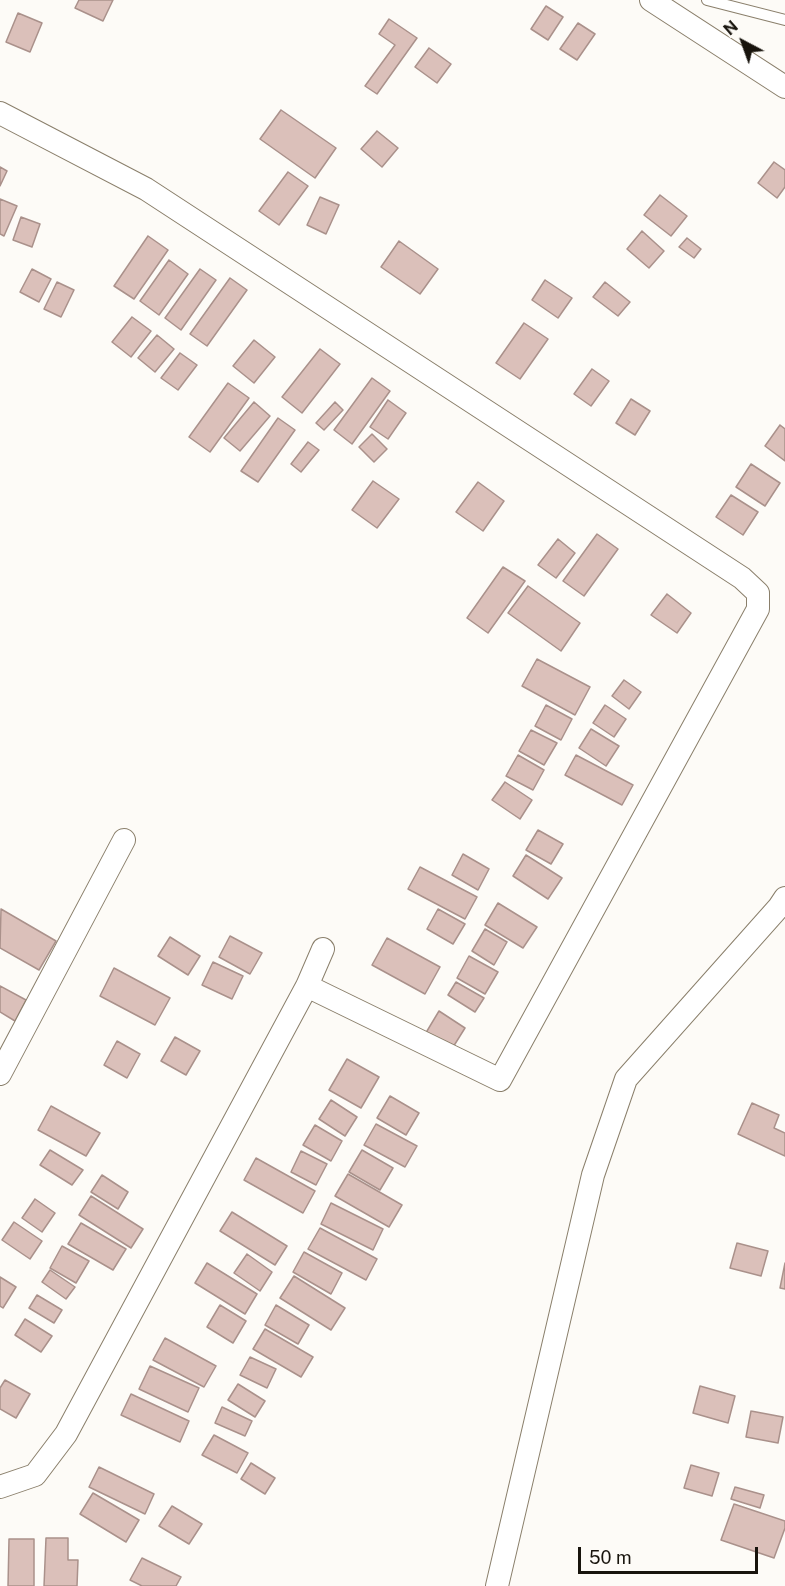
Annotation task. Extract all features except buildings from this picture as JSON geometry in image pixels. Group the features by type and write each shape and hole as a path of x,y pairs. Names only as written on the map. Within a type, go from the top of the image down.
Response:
{"street":[{"path":"651,0 785,87"},
{"path":"0,112 146,189 742,578 758,593 758,609 500,1080 307,986"},
{"path":"0,1074 124,840"},
{"path":"497,1586 593,1175 626,1079 783,905"},
{"path":"0,1487 35,1475 66,1434 307,986 323,949"}],"lane":[{"path":"707,0 785,20"}]}
